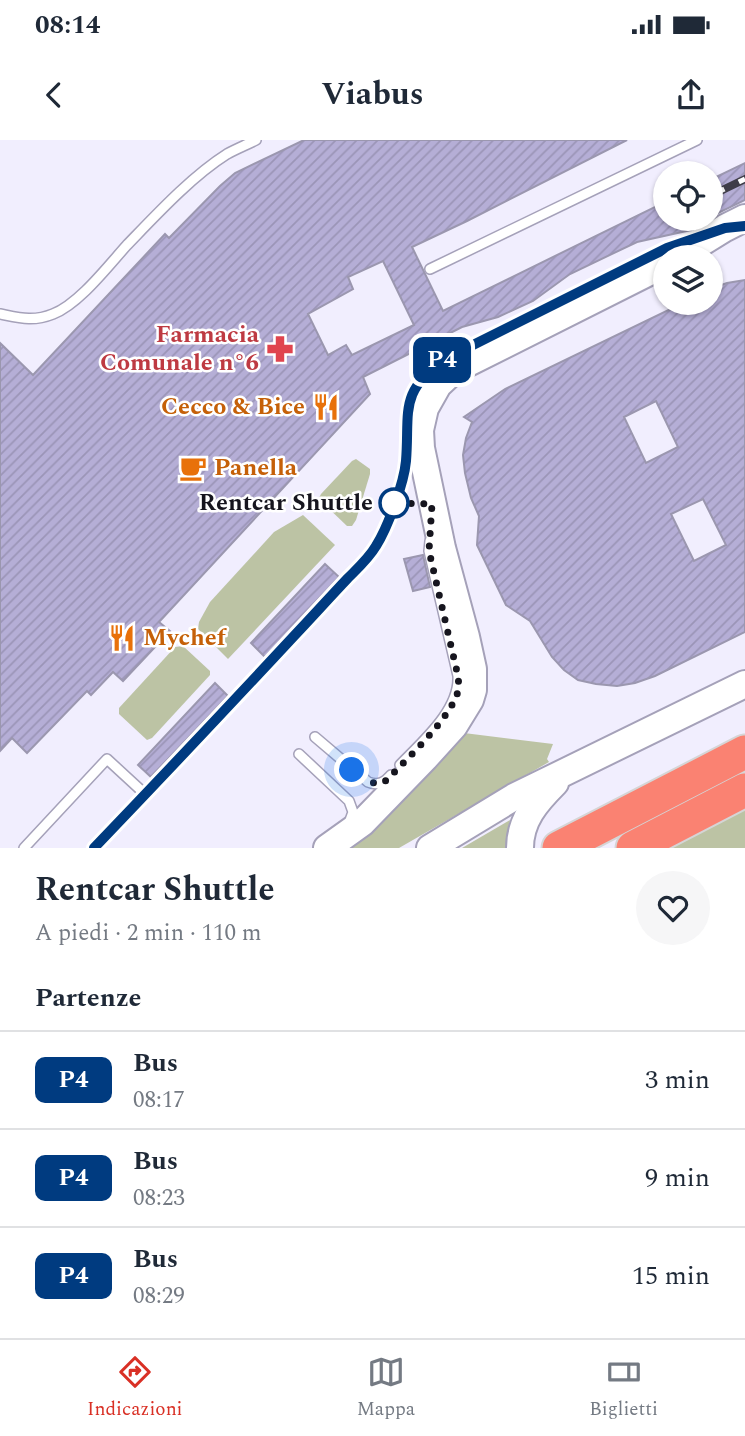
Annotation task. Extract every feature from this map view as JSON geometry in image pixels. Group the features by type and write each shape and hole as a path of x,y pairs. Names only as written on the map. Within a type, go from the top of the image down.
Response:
{"highway":[{"path":"559,848 745,752"},
{"path":"633,848 745,790"}],"street":[{"path":"700,245 738,224"},
{"path":"330,846 362,823 425,758 454,726 473,690 466,637 432,504 421,448 422,418 432,393 444,378 449,364 653,270"},
{"path":"430,848 514,797 745,684"},
{"path":"520,848 527,816 539,799 573,767"}],"lane":[{"path":"0,314 27,320 38,319 69,305 184,189 226,155 256,140"},
{"path":"430,270 697,140"},
{"path":"94,848 374,549 402,480 406,463 407,414 413,391 425,376 667,248 738,224"},
{"path":"315,737 362,778 373,784 381,783 387,780 441,721 454,701 459,687 458,676 429,551 432,504"},
{"path":"299,754 351,804 353,812 350,821 330,846"},
{"path":"24,848 107,759 145,794"}],"green space":[{"path":"356,459 370,469 370,474 356,520 352,526 347,526 319,498"},
{"path":"303,515 335,545 228,659 198,629 199,622 210,602 274,532"},
{"path":"183,646 210,671 210,675 152,738 147,740 119,714 119,708 175,647"},
{"path":"456,732 553,744 547,759 549,762 399,848 350,848"},
{"path":"745,809 745,848 667,848"},
{"path":"510,820 507,848 462,848"}],"building":[{"path":"304,140 627,140 412,247 443,311 653,208 653,231 686,231 637,242 570,274 533,301 498,317 462,327 363,377 370,394 159,622 170,631 123,681 113,672 91,695 87,691 27,753 12,738 0,751 0,343 33,375 165,234 169,238 235,173","holes":["383,261 414,325 352,355 346,345 328,355 308,314 353,289 348,277"]},
{"path":"745,163 745,200 723,211 723,174"},
{"path":"745,280 745,632 635,683 617,686 578,680 552,657 530,621 506,605 477,545 479,516 471,498 463,455 472,422 464,417 505,389 658,315 723,315 723,284","holes":["656,401 678,447 646,463 624,417","703,499 726,545 694,561 671,514"]},
{"path":"423,555 430,587 413,591 404,559"},
{"path":"325,564 339,577 265,657 251,643"},
{"path":"215,683 228,696 151,777 138,765"}],"railway":[{"path":"723,190 745,179"}],"bus line":[{"name":"P4","path":"94,848 374,549 402,480 406,463 406,424 413,391 435,366 667,248 725,228 745,226"}],"place":[{"name":"Farmacia Comunale n°6","path":"280,349"},
{"name":"Cecco & Bice","path":"326,407"},
{"name":"Panella","path":"193,468"},
{"name":"Rentcar Shuttle","path":"394,503"},
{"name":"Mychef","path":"122,638"}],"route":[{"path":"352,770 373,784 387,780 441,721 454,701 459,687 429,551 432,504 394,503"}]}
